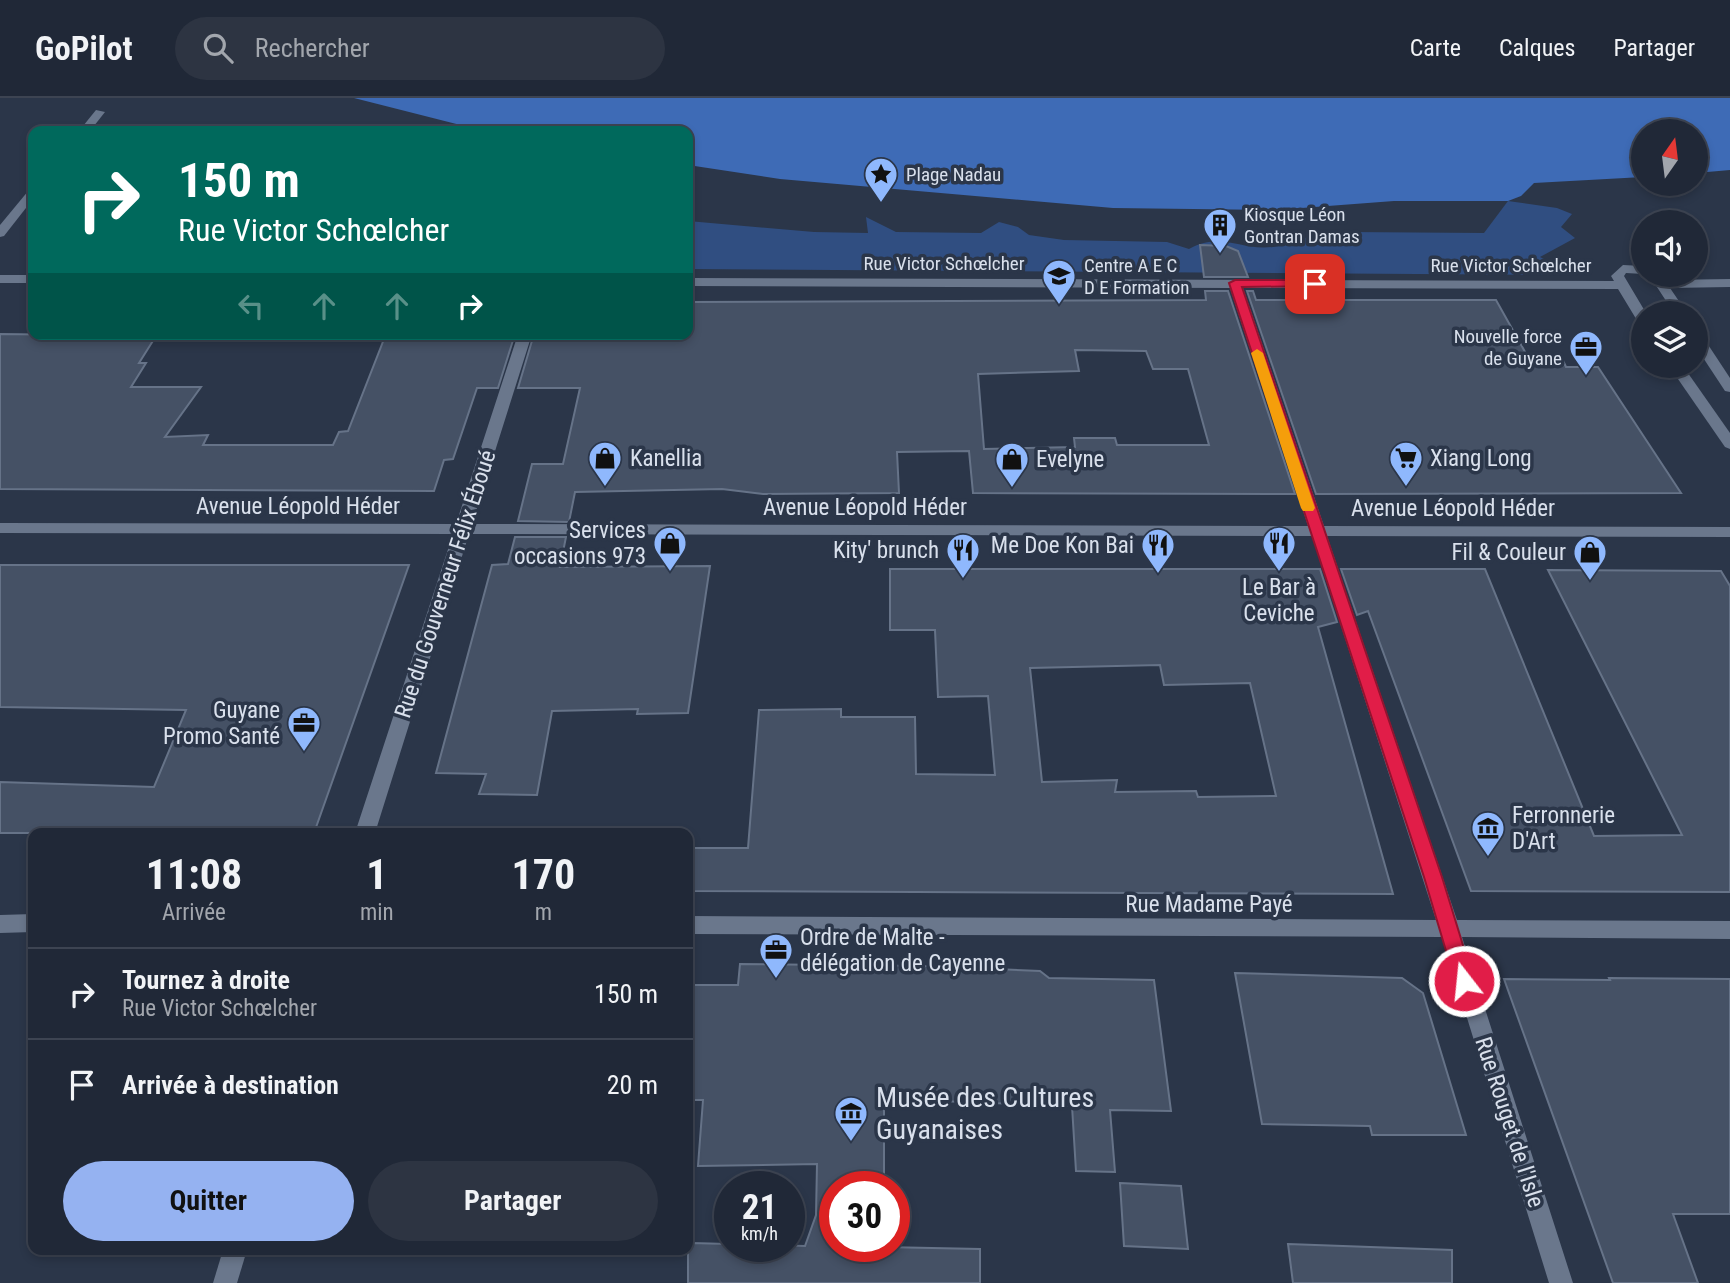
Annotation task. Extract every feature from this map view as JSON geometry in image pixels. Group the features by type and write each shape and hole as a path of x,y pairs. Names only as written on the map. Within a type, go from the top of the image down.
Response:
{"street":[{"path":"88,126 100,112"},
{"path":"0,233 28,198"},
{"path":"1631,269 1623,269 1617,276 1631,301"},
{"path":"0,279 28,279"},
{"name":"Rue Victor Schœlcher","path":"693,282 1620,285"},
{"path":"1708,282 1730,283"},
{"name":"Rue Rouget de l'Isle","path":"1235,283 1315,531 1450,931 1561,1283"},
{"name":"Rue du Gouverneur Félix Éboué","path":"367,828 523,340"},
{"path":"1708,355 1730,388"},
{"path":"1684,378 1730,444"},
{"name":"Avenue Léopold Héder","path":"0,528 1730,532"},
{"path":"0,923 28,923"},
{"name":"Rue Madame Payé","path":"693,925 1450,931 1730,930"},
{"path":"225,1283 233,1255"}],"shaded area":[{"path":"354,98 1730,98 1730,170 1708,172 1708,119 1631,119 1631,178 1534,183 1521,196 1508,201 1394,201 1275,210 1113,208 780,179 693,166 693,126 464,126"},
{"path":"1508,201 1557,208 1572,214 1561,227 1575,238 1540,257 1576,275 693,269 693,221 814,232 868,233 866,217 896,232 981,233 999,222 1018,227 1029,235 1064,240 1167,242 1189,249 1211,242 1275,247 1299,238 1337,240 1347,232 1484,233"}],"building":[{"path":"1200,245 1226,246 1238,251 1248,277 1204,277"},
{"path":"1205,291 1228,291 1295,494 973,493 969,451 897,452 899,493 763,494 722,489 575,492 569,522 518,521 532,464 563,464 580,388 518,388 532,340 693,340 693,302 1206,300","holes":["1075,350 1146,351 1153,369 1188,369 1209,445 1117,445 1115,438 1074,438 1075,447 984,449 978,374 1079,371"]},
{"path":"1247,291 1253,291 1256,300 1496,300 1529,359 1562,358 1566,367 1598,367 1681,493 1316,494"},
{"path":"0,334 28,334 28,340 153,340 139,363 146,363 131,387 201,387 165,437 208,435 203,445 333,445 339,432 348,431 384,340 513,340 498,388 477,388 453,459 444,460 434,491 0,489"},
{"path":"515,537 566,537 560,567 710,566 688,713 637,714 638,709 552,711 537,795 479,794 486,774 436,773 492,565 508,564"},
{"path":"0,565 409,565 316,828 28,828 28,833 0,833 0,782 154,787 186,710 0,707"},
{"path":"890,569 1320,569 1337,622 1318,627 1393,894 693,891 693,848 748,848 759,710 841,709 841,717 915,717 916,774 995,775 988,696 938,697 935,630 890,630","holes":["1160,665 1164,685 1250,683 1276,796 1198,797 1196,791 1115,792 1117,780 1042,782 1030,668"]},
{"path":"1341,569 1485,569 1594,836 1682,835 1548,570 1721,571 1730,586 1730,892 1471,891 1368,611 1357,615"},
{"path":"740,964 927,966 1040,971 1049,978 1154,980 1171,1111 1110,1110 1115,1172 1076,1171 1072,1106 884,1099 884,1171 819,1171 819,1262 910,1262 910,1248 980,1249 980,1283 688,1283 688,1255 693,1255 693,1243 714,1244 714,1262 805,1262 805,1246 816,1215 817,1164 698,1166 703,1100 693,1100 693,985 738,985"},
{"path":"1235,973 1402,978 1423,993 1466,1135 1372,1135 1370,1126 1262,1124"},
{"path":"1609,978 1730,979 1730,1214 1673,1214 1698,1283 1613,1283 1504,979 1610,980"},
{"path":"1120,1183 1181,1186 1188,1249 1124,1246"},
{"path":"1288,1244 1452,1250 1452,1283 1293,1283"}],"slow traffic":[{"path":"1257,353 1308,508"}],"place":[{"name":"Plage Nadau","path":"881,204"},
{"name":"Kiosque Léon Gontran Damas","path":"1220,255"},
{"name":"Centre A E C D E Formation","path":"1059,306"},
{"name":"Nouvelle force de Guyane","path":"1586,377"},
{"name":"Kanellia","path":"605,488"},
{"name":"Xiang Long","path":"1406,488"},
{"name":"Evelyne","path":"1012,489"},
{"name":"Services occasions 973","path":"670,573"},
{"name":"Le Bar à Ceviche","path":"1279,573"},
{"name":"Me Doe Kon Bai","path":"1158,575"},
{"name":"Kity' brunch","path":"963,580"},
{"name":"Fil & Couleur","path":"1590,582"},
{"name":"Guyane Promo Santé","path":"304,753"},
{"name":"Ferronnerie D'Art","path":"1488,858"},
{"name":"Ordre de Malte - délégation de Cayenne","path":"776,980"},
{"name":"Musée des Cultures Guyanaises","path":"851,1143"}],"route":[{"path":"1315,284 1235,283 1315,531 1433,877 1464,981"}]}
